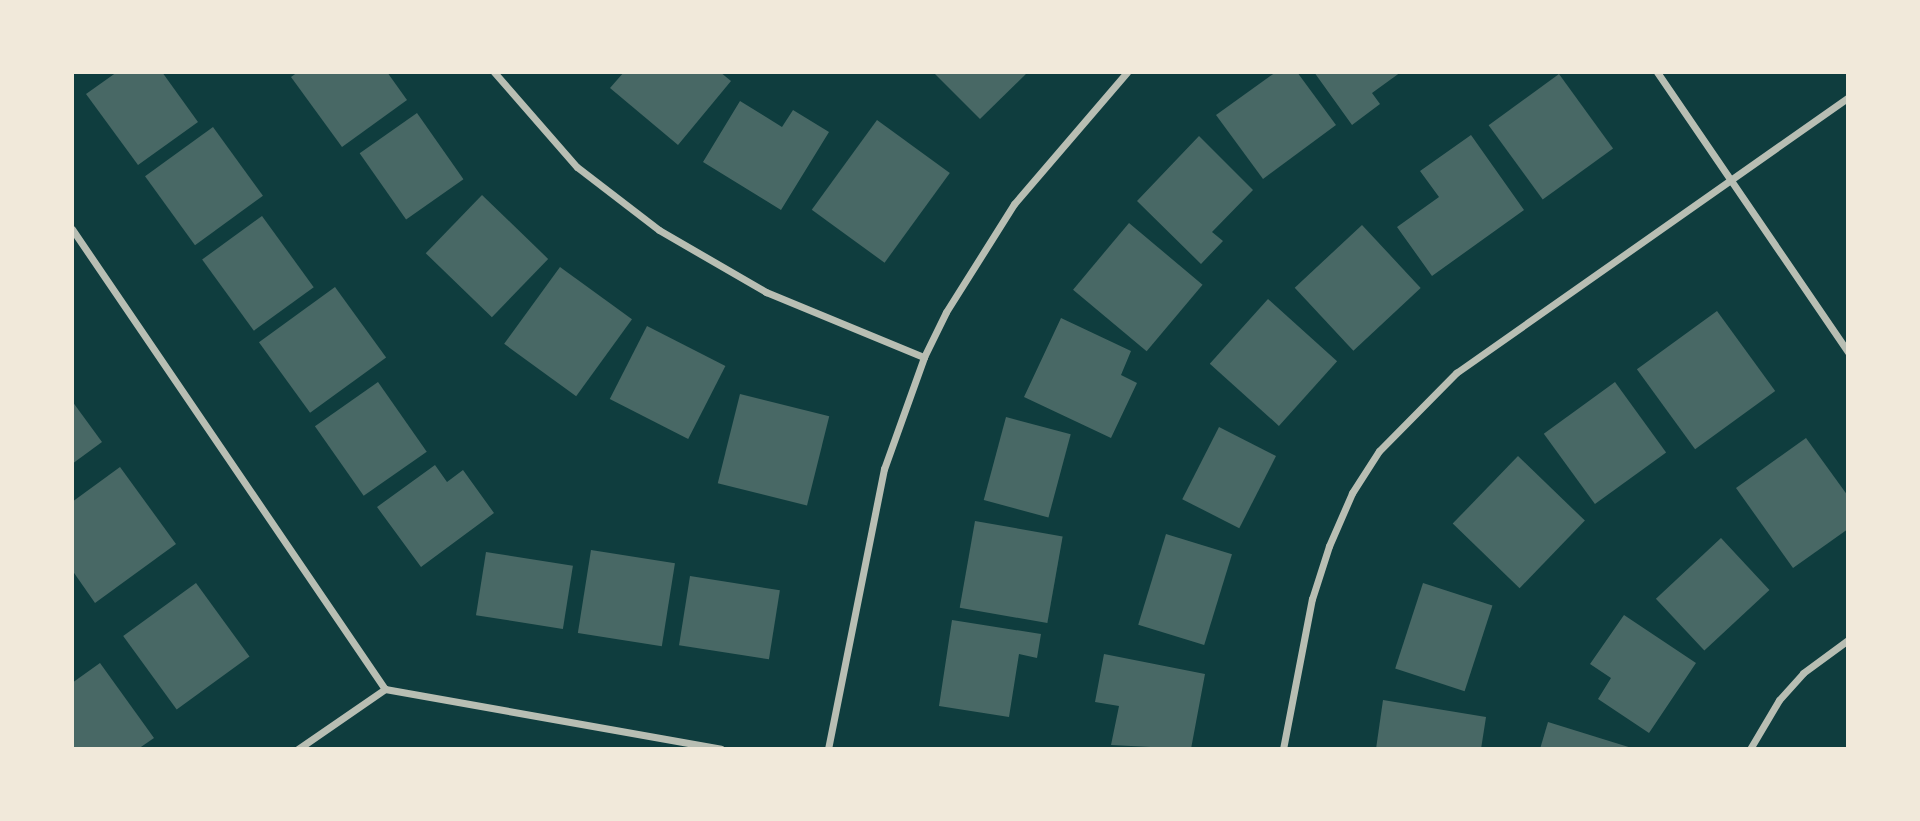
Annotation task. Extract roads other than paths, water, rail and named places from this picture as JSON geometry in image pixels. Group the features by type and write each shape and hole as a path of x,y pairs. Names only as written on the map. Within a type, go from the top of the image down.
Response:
{"street":[{"path":"494,72 577,167 659,230 766,292 924,358"},
{"path":"828,749 884,469 924,358 946,312 1014,204 1127,72"},
{"path":"1657,72 1848,352"},
{"path":"1283,749 1312,599 1329,546 1352,493 1379,451 1457,373 1848,97"},
{"path":"72,229 386,689"},
{"path":"1750,749 1779,700 1803,673 1848,640"},
{"path":"298,749 386,689 721,749"}]}
